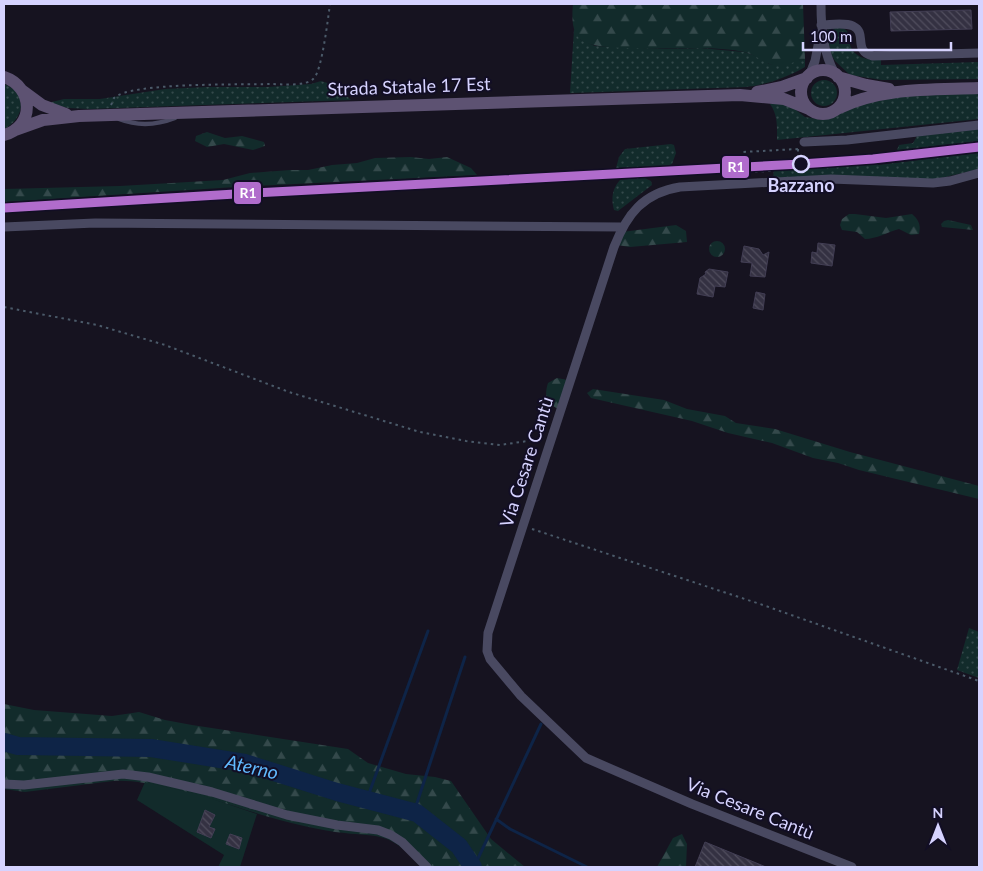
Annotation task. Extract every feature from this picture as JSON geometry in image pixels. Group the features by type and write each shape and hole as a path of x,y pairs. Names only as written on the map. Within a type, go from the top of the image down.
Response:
{"main road":[{"path":"904,90 866,85 821,71 808,77 802,88 802,96 804,103 809,109 824,114 831,113 866,96 904,90 979,88"},
{"path":"837,75 844,86 845,92 843,102 839,108"},
{"name":"Strada Statale 17 Est","path":"4,77 14,82 47,108 59,113 79,116"},
{"name":"Strada Statale 17 Est","path":"740,95 782,87 808,77"},
{"path":"8,134 22,123 27,108 26,98 22,89"},
{"name":"Strada Statale 17 Est","path":"8,134 43,120 79,116 187,112 740,95 784,99 809,109"}],"street":[{"path":"821,4 821,25 825,52 837,75"},
{"path":"821,25 847,24 854,26 859,32 863,50 871,56 979,53"},
{"path":"808,77 815,60 821,25"},
{"path":"801,146 979,125"},
{"name":"Via Cesare Cantù","path":"852,867 692,804 586,758 521,696 490,659 486,644 488,633 614,247 622,227 632,212 658,193 672,189 823,179 933,183 950,181 979,173"},
{"path":"4,227 95,223 622,227"},
{"path":"4,784 24,786 123,774 148,777 212,792 287,815 337,825 378,830 402,842 427,867"}],"path":[{"path":"109,115 113,99 120,95 149,88 309,82 316,78 320,64 330,4"},
{"path":"743,158 743,152 801,146"},
{"path":"4,307 97,326 165,345 289,392 420,432 466,441 500,445 536,439 551,439"},
{"path":"523,526 760,604 979,681"}],"green space":[{"path":"573,4 803,4 805,59 786,64 771,65 753,55 727,49 619,48 589,44 581,40 575,33 572,18"},
{"path":"834,28 846,30 853,51 861,57 881,60 881,65 979,62 979,79 882,80 850,75 835,61 831,54 827,30"},
{"path":"574,29 581,40 595,46 666,49 701,48 744,52 759,57 769,64 779,65 805,59 805,67 777,80 746,87 570,93"},
{"path":"824,80 833,84 837,93 833,102 824,106 815,102 811,93 815,84"},
{"path":"321,81 337,86 351,100 89,109 68,108 48,103 64,99 100,99 165,89 268,87 311,84"},
{"path":"4,84 17,93 21,106 16,119 4,129"},
{"path":"979,93 979,119 777,140 776,117 770,104 788,104 805,117 823,120 835,116 867,98"},
{"path":"979,129 979,141 897,150 899,145 913,143 917,136"},
{"path":"207,132 225,138 242,136 264,142 265,146 253,150 224,144 207,147 195,141 196,136"},
{"path":"674,145 676,153 672,164 667,166 616,168 619,157 625,149"},
{"path":"979,153 979,169 933,180 773,179 774,168 879,161 878,165"},
{"path":"411,157 429,159 447,157 471,168 477,175 235,187 4,202 4,189 120,186 223,180 250,173 308,170 332,165 357,163 375,158"},
{"path":"645,178 651,181 652,185 618,211 614,210 613,194 617,183 620,180"},
{"path":"849,214 886,218 912,214 919,223 919,234 911,235 899,229 878,237 865,239 857,232 842,230 840,225 842,219"},
{"path":"948,220 971,225 973,230 942,227 941,224"},
{"path":"676,225 686,231 687,242 630,247 617,245 622,232"},
{"path":"717,241 725,249 717,257 709,249"},
{"path":"557,378 568,380 558,409 549,402 546,395 548,383"},
{"path":"593,389 664,400 687,409 725,416 736,423 775,429 850,452 979,486 979,499 813,458 772,443 728,433 692,421 591,398 587,393"},
{"path":"969,628 979,632 979,678 957,670"},
{"path":"4,704 34,710 112,716 139,712 165,720 192,725 348,749 368,763 406,774 451,781 491,839 525,867 422,867 392,841 382,837 335,832 304,826 186,792 128,781 113,781 25,792 4,789"},
{"path":"145,782 201,795 257,814 240,867 218,867 224,855 137,800"},
{"path":"682,834 687,844 686,867 657,867 673,838"}],"building":[{"path":"971,10 972,29 891,31 890,12"},
{"path":"818,243 835,245 832,266 811,263 812,252 817,253"},
{"path":"744,246 759,249 763,255 769,252 765,277 750,276 752,263 741,262"},
{"path":"709,269 728,272 725,287 715,286 713,297 697,294 700,278"},
{"path":"756,292 765,294 763,310 753,308"},
{"path":"205,810 215,815 209,827 215,829 211,838 197,832"},
{"path":"230,834 242,838 239,849 226,844"},
{"path":"705,842 766,867 695,867"}],"waterway":[{"path":"367,799 428,631"},
{"path":"414,812 465,657"},
{"path":"474,867 541,724"},
{"name":"Aterno","path":"4,742 18,746 151,748 245,763 337,792 417,813 459,846 473,867"},
{"path":"496,819 510,829 587,867"}],"transit line":[{"name":"R1","path":"4,208 801,164 873,159 979,147"}],"place":[{"name":"Bazzano","path":"801,164"}]}
